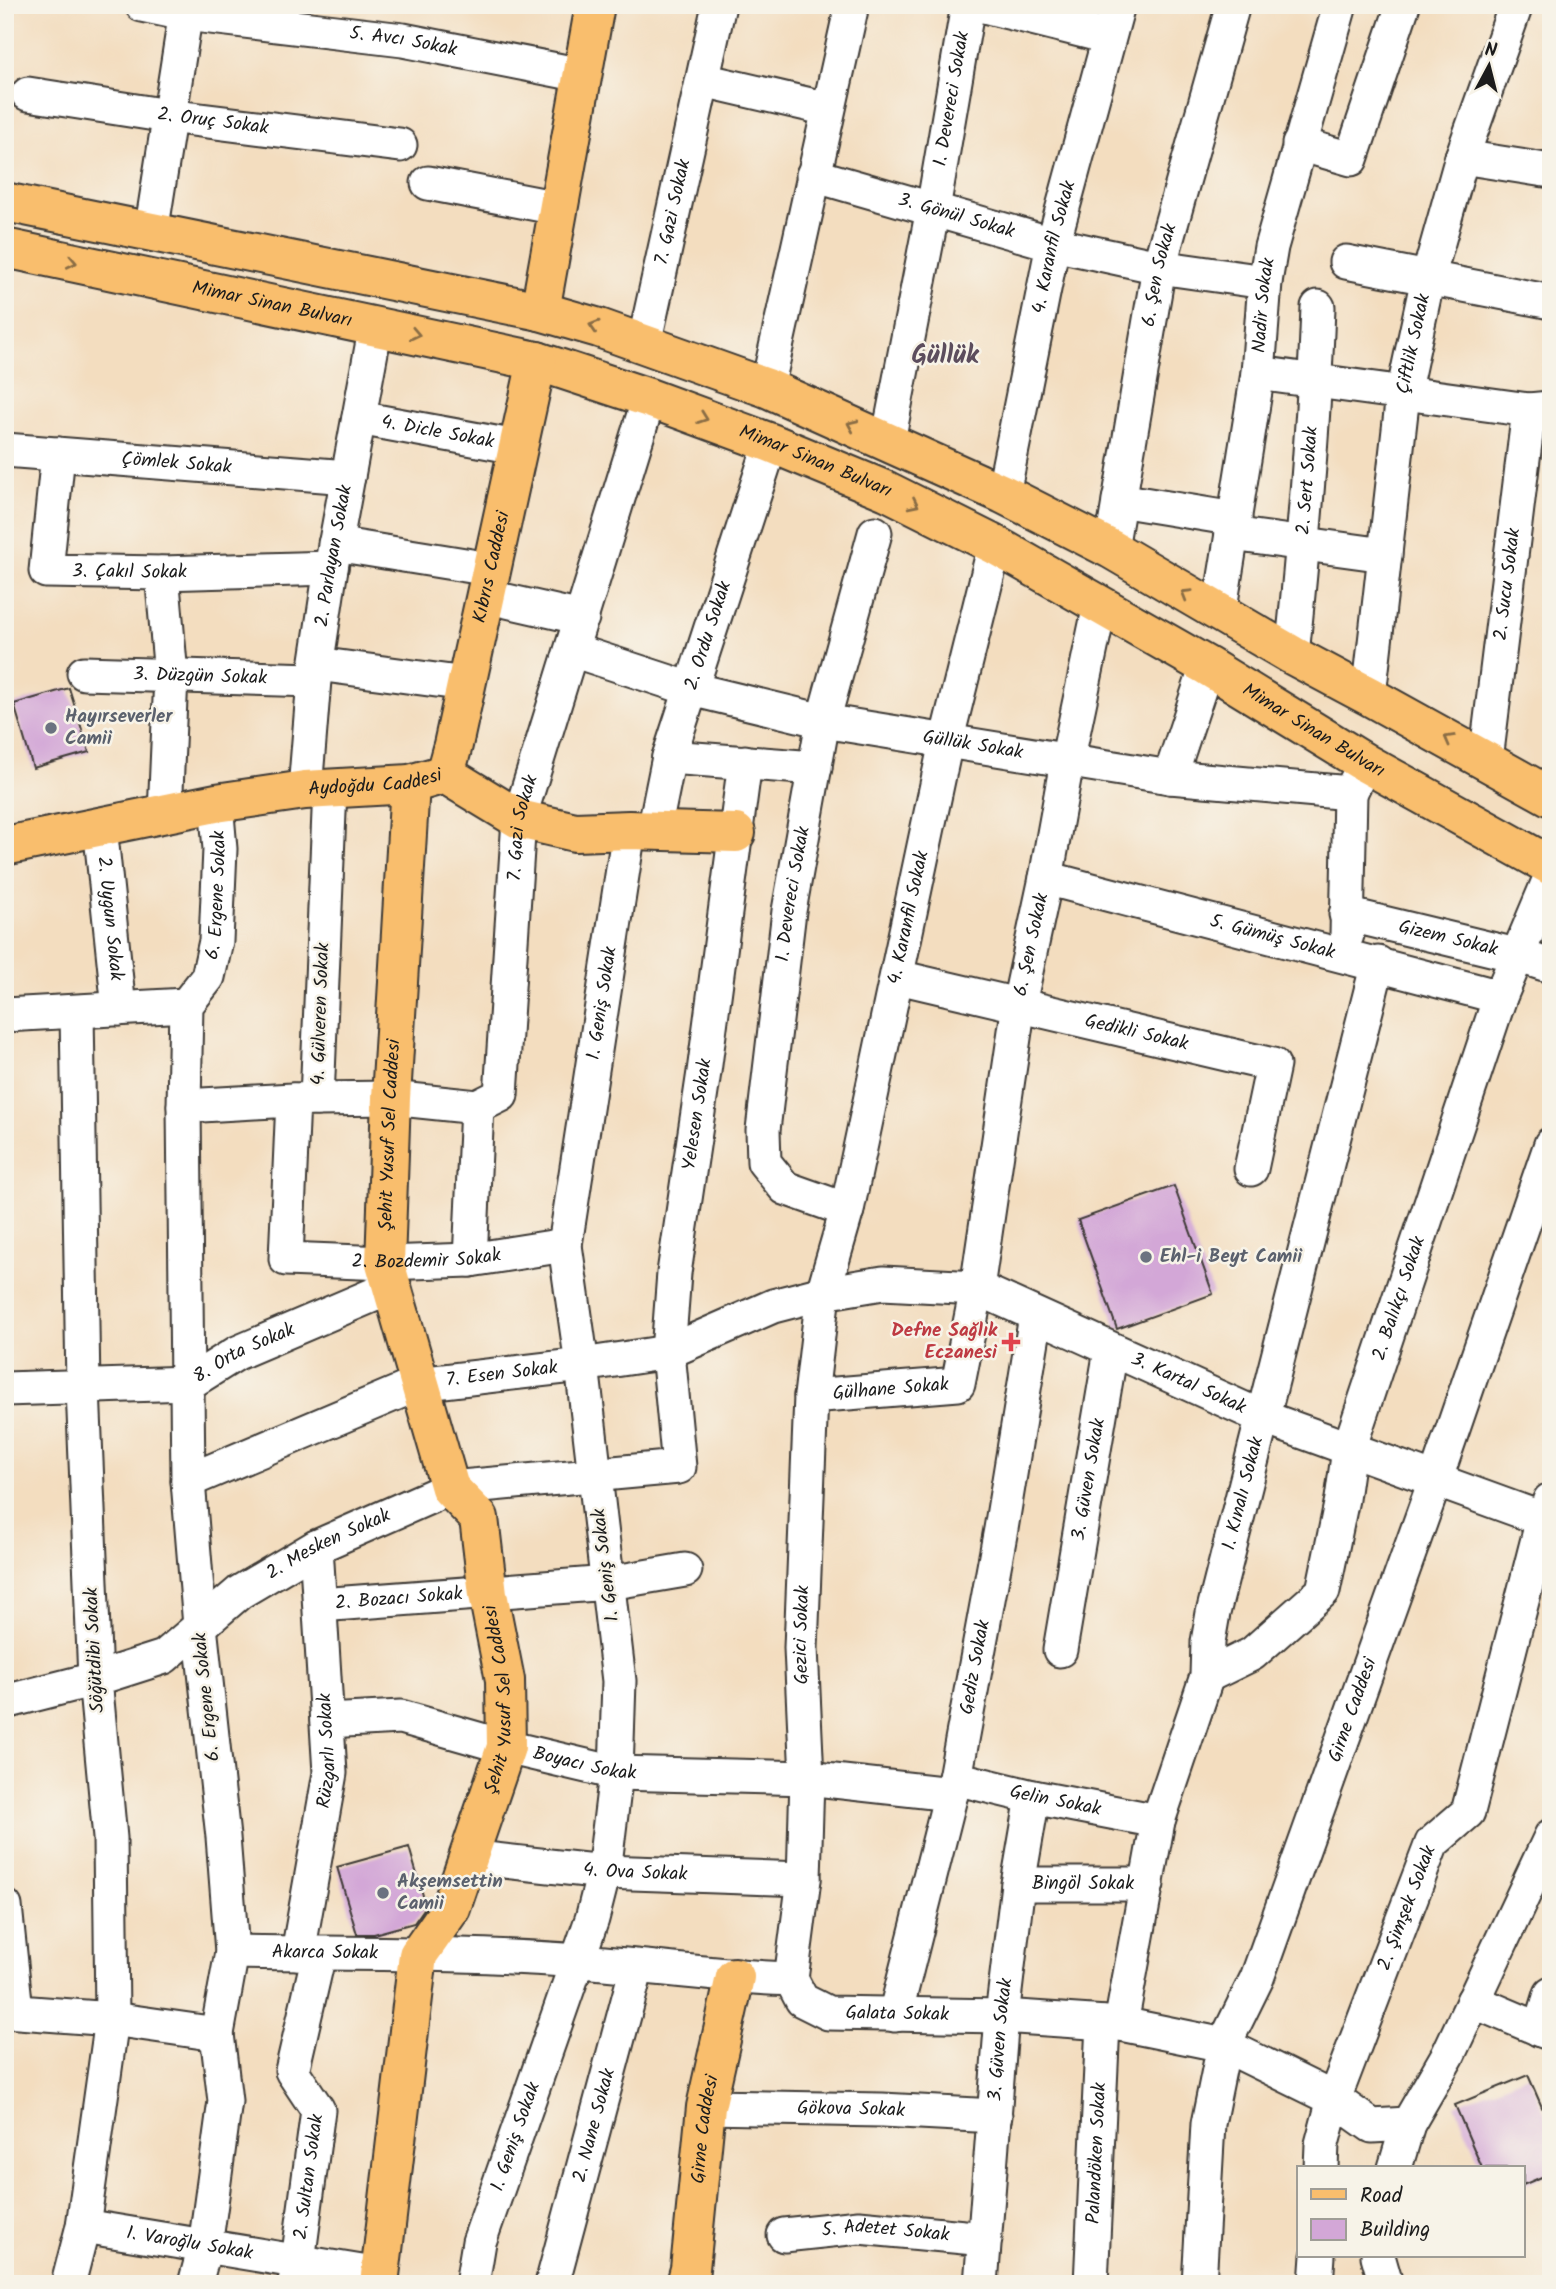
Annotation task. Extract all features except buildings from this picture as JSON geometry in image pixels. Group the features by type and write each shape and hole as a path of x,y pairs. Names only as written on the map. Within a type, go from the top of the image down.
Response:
{"main road":[{"path":"540,311 595,5"},
{"path":"5,202 540,311 599,328 767,388 1003,494 1111,549 1219,614 1551,797"},
{"name":"Mimar Sinan Bulvarı","path":"5,248 537,360 771,443 887,491 995,545 1207,666 1357,778 1551,866"},
{"name":"Kıbrıs Caddesi","path":"428,779 466,684 537,360"},
{"name":"Aydoğdu Caddesi","path":"5,846 216,803 317,789 428,779 519,819 575,832 736,832"},
{"name":"Şehit Yusuf Sel Caddesi","path":"379,2279 418,1955 451,1908 506,1747 505,1680 488,1594 479,1518 450,1488 388,1275 391,1098 428,779"},
{"name":"Girne Caddesi","path":"686,2284 690,2269 706,2107 735,1977"}],"street":[{"name":"5. Avcı Sokak","path":"142,5 403,40 582,75"},
{"name":"7. Gazi Sokak","path":"644,344 719,5"},
{"path":"767,388 852,5"},
{"name":"4. Karanfil Sokak","path":"1003,494 1053,244 1118,5"},
{"name":"6. Şen Sokak","path":"1111,549 1158,267 1233,5"},
{"name":"Nadir Sokak","path":"1219,614 1258,373 1265,282 1271,247 1340,5"},
{"path":"1299,144 1351,159 1403,5"},
{"name":"Çiftlik Sokak","path":"1369,696 1403,394 1428,278 1462,157 1516,5"},
{"name":"1. Devereci Sokak","path":"888,441 933,209 982,6 1108,37"},
{"path":"151,233 186,10"},
{"path":"702,80 828,109"},
{"name":"2. Oruç Sokak","path":"28,94 168,116 400,145"},
{"path":"1462,157 1551,171"},
{"name":"3. Gönül Sokak","path":"813,175 1053,244 1158,267 1265,282"},
{"path":"428,183 558,208"},
{"path":"1346,262 1551,302"},
{"name":"2. Sert Sokak","path":"1292,655 1303,544 1318,307"},
{"name":"2. Parlayan Sokak","path":"317,789 316,672 333,556 376,325"},
{"path":"1258,373 1403,394 1540,409"},
{"name":"7. Gazi Sokak","path":"477,1107 501,1095 519,819 649,398"},
{"name":"2. Sucu Sokak","path":"1486,760 1540,409"},
{"name":"4. Dicle Sokak","path":"359,418 517,447"},
{"name":"2. Ordu Sokak","path":"641,831 669,757 771,443"},
{"name":"Çömlek Sokak","path":"5,450 348,477"},
{"name":"3. Çakıl Sokak","path":"58,454 46,571 162,573 333,556 487,582 582,618"},
{"path":"1119,500 1303,544 1385,555"},
{"name":"1. Devereci Sokak","path":"847,1210 785,1188 764,1162 763,1130 789,911 823,721 875,533"},
{"name":"4. Karanfil Sokak","path":"823,1293 847,1210 946,742 995,545"},
{"path":"162,573 171,676 165,814"},
{"name":"6. Şen Sokak","path":"976,1288 1018,1004 1100,605"},
{"name":"Güllük Sokak","path":"572,650 691,689 823,721 1067,762 1170,777 1357,778"},
{"path":"1170,777 1207,666"},
{"name":"3. Düzgün Sokak","path":"84,673 171,676 316,672 466,684"},
{"path":"669,757 815,768"},
{"name":"Yelesen Sokak","path":"679,1467 668,1352 674,1273 745,762"},
{"path":"1357,778 1346,914 1362,959"},
{"name":"4. Gülveren Sokak","path":"286,1259 305,1100 317,789"},
{"name":"6. Ergene Sokak","path":"195,2284 205,2248 225,2101 217,2034 232,1952 188,1481 184,1107 186,1005 208,977 216,941 220,849 216,803"},
{"name":"2. Uygun Sokak","path":"100,827 119,1009"},
{"name":"1. Geniş Sokak","path":"472,2284 479,2242 592,1919 604,1872 617,1773 619,1681 582,1365 565,1245 641,831"},
{"name":"2. Balıkçı Sokak","path":"1207,1676 1252,1654 1323,1591 1342,1499 1349,1449 1500,997 1551,876"},
{"name":"5. Gümüş Sokak","path":"1046,878 1500,997"},
{"name":"Gizem Sokak","path":"1346,914 1551,966"},
{"name":"1. Kınalı Sokak","path":"1112,2024 1147,1884 1158,1821 1207,1676 1208,1642 1213,1613 1262,1417 1362,959"},
{"name":"Gedikli Sokak","path":"898,977 1273,1065 1251,1169"},
{"path":"5,1015 186,1005"},
{"name":"Söğütdibi Sokak","path":"68,2284 83,2226 113,2020 110,1838 95,1679 83,1388 77,1012"},
{"path":"184,1107 391,1098 477,1107 470,1260"},
{"name":"Girne Caddesi","path":"1199,2284 1208,2124 1224,2045 1257,1978 1435,1481 1551,1144"},
{"name":"2. Bozdemir Sokak","path":"286,1259 388,1275 565,1245"},
{"name":"8. Orta Sokak","path":"5,1389 188,1383 237,1353 388,1275"},
{"name":"3. Kartal Sokak","path":"823,1293 883,1283 976,1288 1262,1417 1435,1481 1548,1513"},
{"name":"Gülhane Sokak","path":"811,1396 958,1384 976,1288"},
{"name":"7. Esen Sokak","path":"188,1481 418,1384 668,1352 773,1306 823,1293"},
{"name":"Gezici Sokak","path":"791,1979 804,1879 807,1778 801,1648 811,1396 823,1293"},
{"name":"Gediz Sokak","path":"895,2015 953,1786 1001,1528 1036,1316"},
{"name":"3. Güven Sokak","path":"1060,1650 1111,1350"},
{"name":"2. Mesken Sokak","path":"5,1702 95,1679 164,1657 240,1592 316,1547 450,1488 679,1467"},
{"name":"2. Şimşek Sokak","path":"1321,2166 1322,2144 1334,2099 1432,1843 1468,1812 1548,1513"},
{"name":"Rüzgarlı Sokak","path":"309,1954 330,1773 316,1547"},
{"name":"2. Bozacı Sokak","path":"320,1605 609,1583 685,1570"},
{"name":"Boyacı Sokak","path":"327,1721 401,1717 506,1747 617,1773 807,1778 953,1786"},
{"name":"Gelin Sokak","path":"953,1786 1033,1797 1158,1821"},
{"name":"3. Güven Sokak","path":"981,2284 1002,2016 1018,1884 1033,1797"},
{"path":"1396,2166 1408,2124 1448,2055 1551,1836"},
{"name":"4. Ova Sokak","path":"468,1857 604,1872 804,1879"},
{"name":"Bingöl Sokak","path":"1018,1884 1147,1884"},
{"path":"5,1906 10,2011 113,2020 217,2034"},
{"name":"Akarca Sokak","path":"232,1952 418,1955"},
{"name":"2. Sultan Sokak","path":"296,2273 318,2110 292,2071 309,1954"},
{"path":"418,1955 577,1961 735,1977 791,1979"},
{"name":"2. Nane Sokak","path":"552,2284 637,1967"},
{"name":"Galata Sokak","path":"791,1979 802,2000 828,2012 1002,2016 1112,2024 1224,2045 1334,2099 1371,2126 1408,2124"},
{"path":"1473,2001 1546,2032 1551,1994"},
{"name":"Palandöken Sokak","path":"1091,2284 1112,2024"},
{"name":"Gökova Sokak","path":"706,2107 881,2110 995,2116"},
{"name":"1. Varoğlu Sokak","path":"83,2226 205,2248 296,2273 379,2279"},
{"name":"5. Adetet Sokak","path":"784,2235 859,2227 985,2239"},
{"path":"1316,2284 1318,2258"},
{"path":"1379,2258 1386,2284"}],"place":[{"name":"Hayırseverler Camii","path":"51,728"},
{"name":"Ehl-i Beyt Camii","path":"1146,1257"},
{"name":"Defne Sağlık Eczanesi","path":"1011,1342"},
{"name":"Akşemsettin Camii","path":"383,1893"}],"district":[{"name":"Güllük","path":"945,356"}]}
